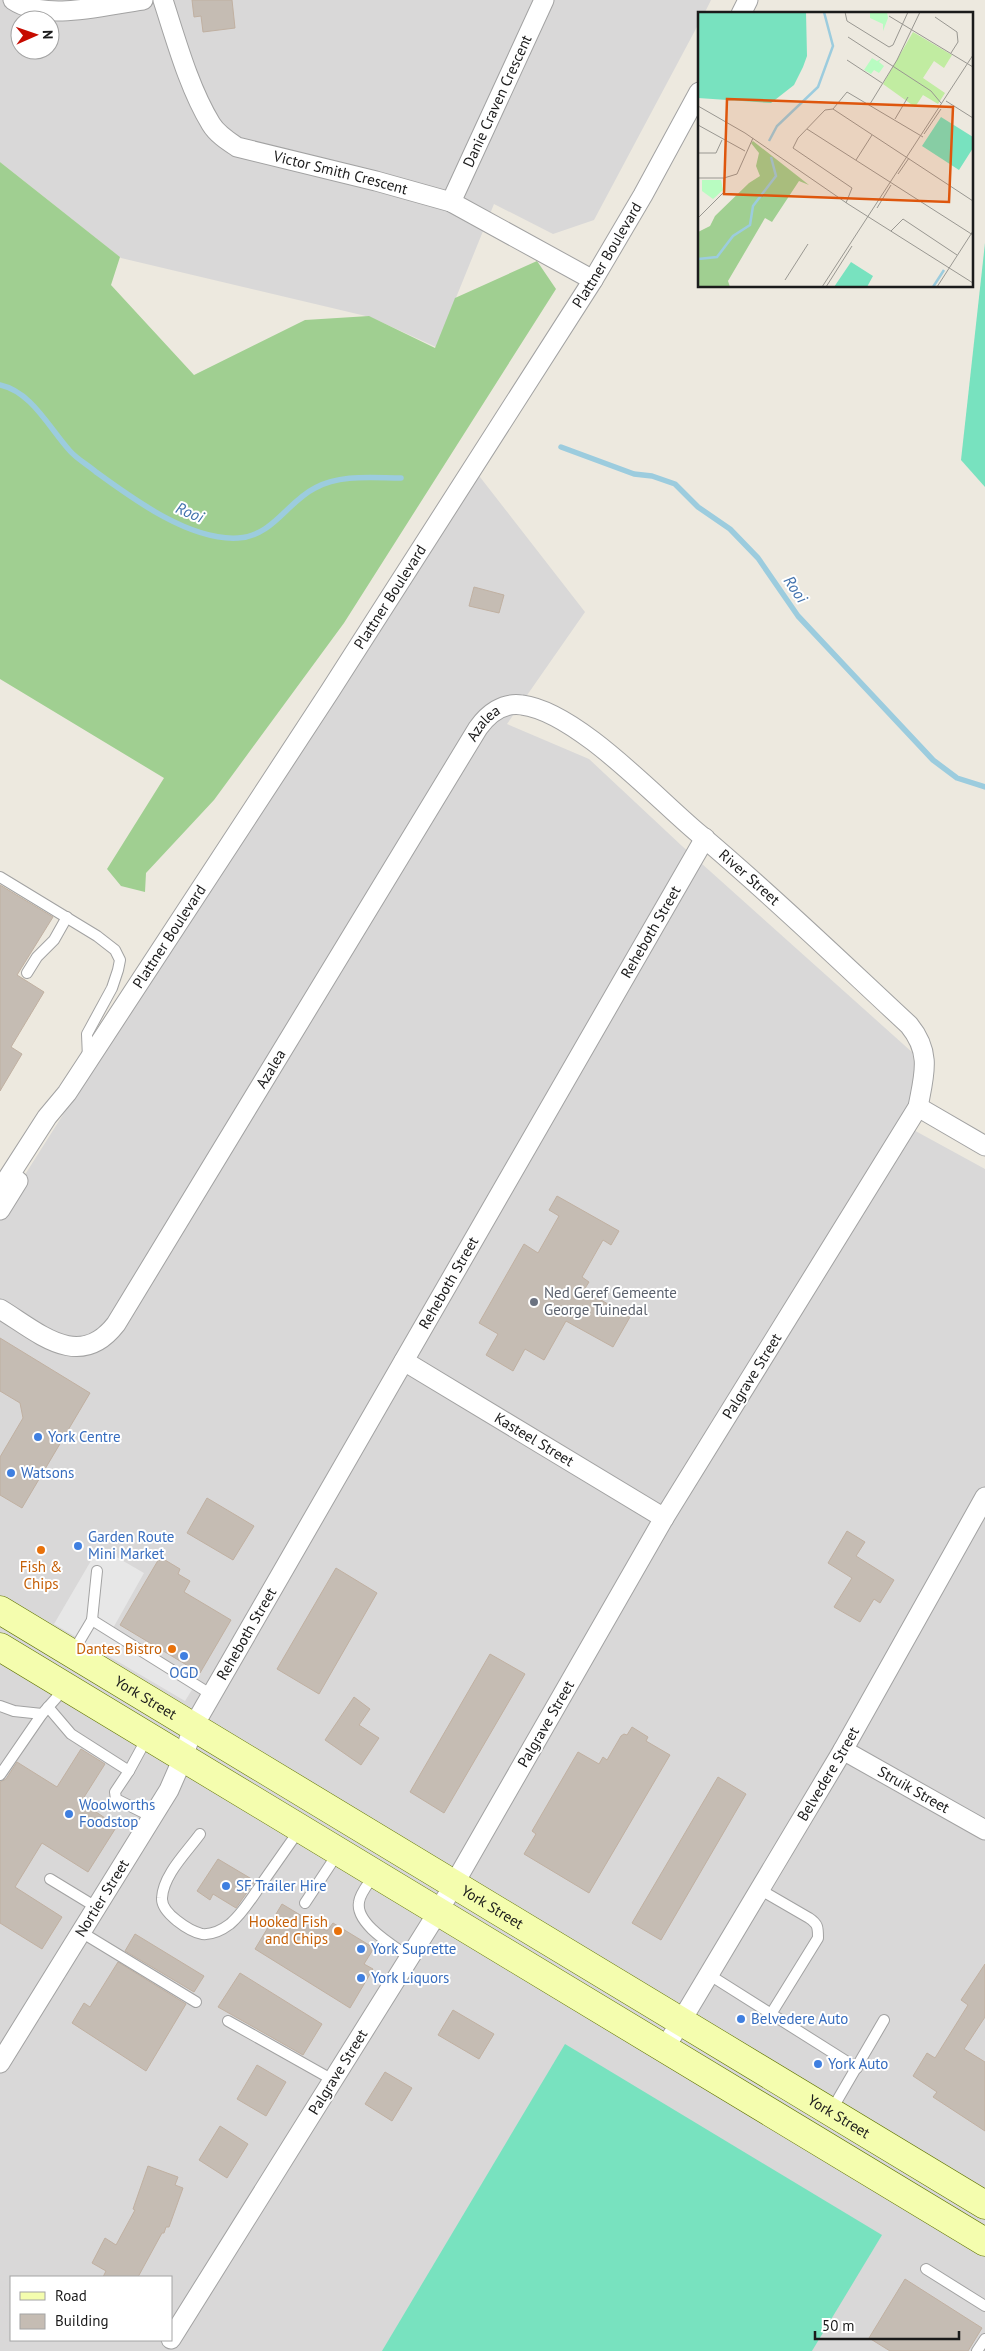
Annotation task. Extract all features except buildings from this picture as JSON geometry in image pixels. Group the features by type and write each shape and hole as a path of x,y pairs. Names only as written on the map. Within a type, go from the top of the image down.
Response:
{"main road":[{"name":"York Street","path":"0,1610 985,2205"},
{"name":"York Street","path":"0,1647 985,2242"}],"street":[{"path":"13,0 36,9 62,11 143,0"},
{"name":"Victor Smith Crescent","path":"162,0 191,80 211,125 237,147 376,181 451,202 593,280"},
{"name":"Danie Craven Crescent","path":"451,202 544,0"},
{"path":"742,12 748,0"},
{"name":"Plattner Boulevard","path":"0,1190 46,1117 67,1092 330,691 593,280 643,196 698,94"},
{"name":"River Street","path":"504,706 521,704 535,708 566,724 605,751 705,838 909,1025 920,1038 924,1050 925,1070 918,1107"},
{"name":"Azalea","path":"0,1309 64,1346 84,1348 93,1345 107,1336 478,728 487,716 504,706"},
{"name":"Reheboth Street","path":"194,1727 705,838"},
{"name":"Plattner Boulevard","path":"0,1210 63,1106 67,1092"},
{"path":"918,1107 985,1146"},
{"name":"Palgrave Street","path":"172,2338 438,1912 664,1518 918,1107"},
{"name":"Kasteel Street","path":"404,1361 664,1518"},
{"name":"Belvedere Street","path":"664,2048 843,1750 985,1497"},
{"name":"Nortier Street","path":"0,2063 169,1790 194,1727"},
{"name":"Struik Street","path":"843,1750 985,1830"}],"lane":[{"path":"0,877 98,936 115,950 120,960 112,988 87,1034 88,1059"},
{"path":"27,973 37,957 54,940 67,917"},
{"path":"73,1653 92,1620 97,1570"},
{"path":"92,1620 212,1695"},
{"path":"0,1775 45,1711 66,1687"},
{"path":"0,1706 14,1711 45,1711 71,1734 128,1771"},
{"path":"148,1737 115,1792 116,1798 152,1817"},
{"path":"200,1834 168,1878 163,1891 162,1903 168,1914 185,1925 201,1934 212,1934 230,1924 245,1908 300,1829"},
{"path":"304,1903 339,1852"},
{"path":"375,1874 359,1901 359,1910 363,1919 376,1932 410,1957"},
{"path":"50,1879 96,1907"},
{"path":"760,1889 809,1918 817,1924 818,1928 818,1938 771,2014"},
{"path":"81,1932 196,2002"},
{"path":"708,1974 857,2068"},
{"path":"831,2111 884,2020"},
{"path":"228,2021 333,2080"},
{"path":"926,2269 985,2306"},
{"path":"977,2351 985,2339"}],"shaded area":[{"path":"0,0 711,0 705,12 698,12 698,25 594,220 553,234 494,204 436,347 370,317 121,258 0,162"},
{"path":"473,468 585,612 507,724 589,759 682,846 913,1053 915,1072 912,1097 899,1122 985,1169 985,2351 0,2351 0,1214"},
{"path":"99,1547 144,1573 112,1630 198,1680 185,1701 54,1624"}],"green space":[{"path":"0,162 120,257 111,285 194,375 305,320 369,316 435,348 455,298 537,261 556,289 344,623 214,800 146,873 145,892 121,886 107,869 164,778 0,679"},
{"path":"985,243 985,487 961,460"},
{"path":"565,2044 882,2235 812,2351 382,2351"}],"waterway":[{"name":"Rooi","path":"0,385 11,389 31,403 73,454 96,472 145,506 182,526 201,533 220,537 238,538 250,536 270,525 305,494 325,484 357,478 401,478"},
{"name":"Rooi","path":"561,447 634,474 652,476 675,484 698,507 730,529 758,558 798,616 933,760 957,778 985,787"}],"place":[{"name":"Ned Geref Gemeente George Tuinedal","path":"534,1302"},
{"name":"York Centre","path":"38,1437"},
{"name":"Watsons","path":"11,1473"},
{"name":"Garden Route Mini Market","path":"78,1546"},
{"name":"Fish & Chips","path":"41,1550"},
{"name":"Dantes Bistro","path":"172,1649"},
{"name":"OGD","path":"184,1656"},
{"name":"Woolworths Foodstop","path":"69,1814"},
{"name":"SF Trailer Hire","path":"226,1886"},
{"name":"Hooked Fish and Chips","path":"338,1931"},
{"name":"York Suprette","path":"361,1949"},
{"name":"York Liquors","path":"361,1978"},
{"name":"Belvedere Auto","path":"741,2019"},
{"name":"York Auto","path":"818,2064"}]}
